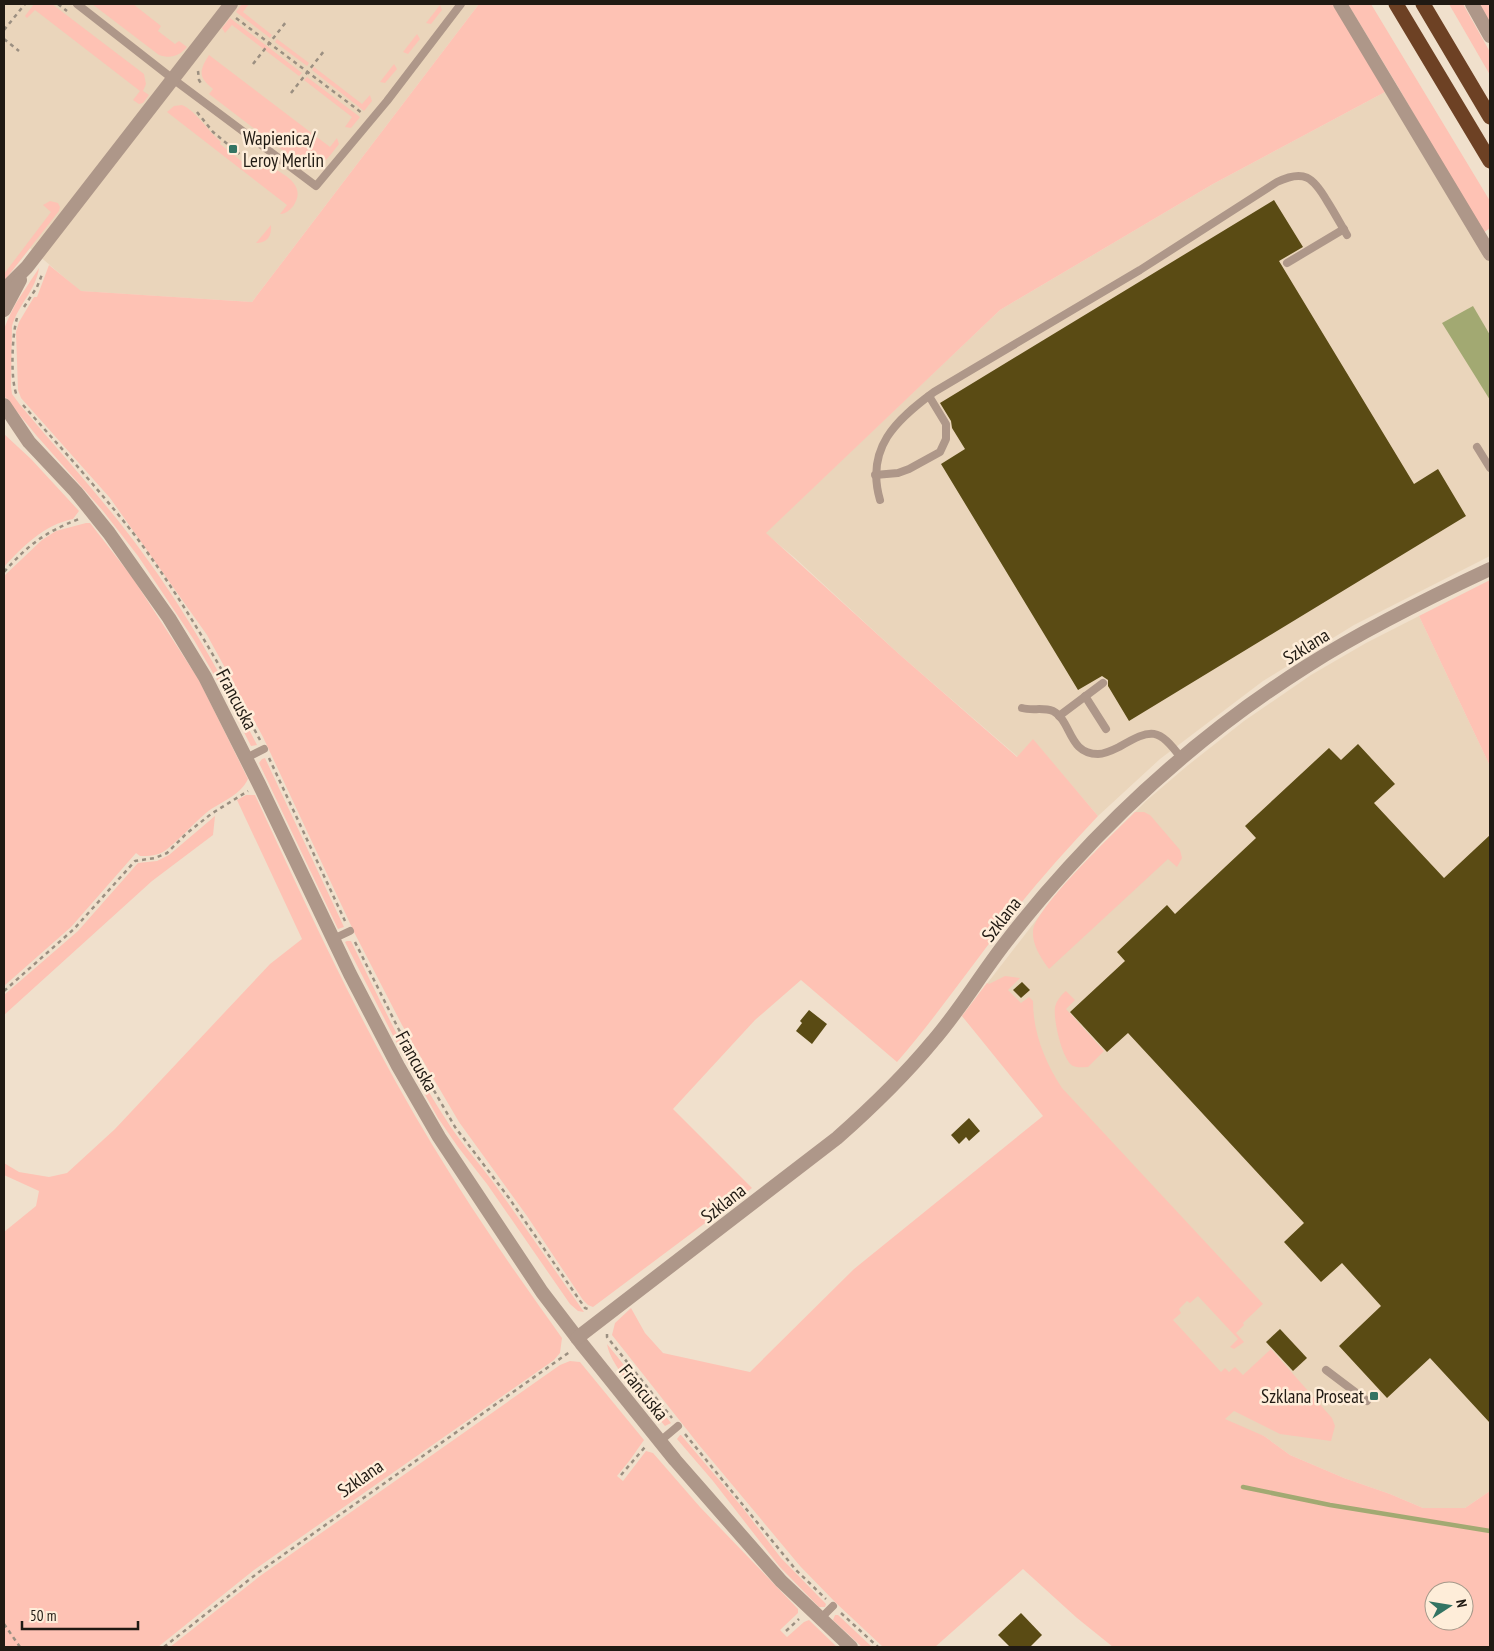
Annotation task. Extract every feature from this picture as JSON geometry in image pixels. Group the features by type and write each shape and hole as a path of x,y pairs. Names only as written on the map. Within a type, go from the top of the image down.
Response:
{"highway":[{"path":"1396,4 1490,161"},
{"path":"1422,4 1490,116"},
{"path":"1429,4 1456,60"}],"street":[{"path":"1340,4 1490,254"},
{"path":"1472,4 1490,36"},
{"path":"4,290 27,267 228,7"},
{"path":"4,310 27,267"},
{"name":"Francuska","path":"4,405 29,442 92,512 138,572 205,677 259,784 333,939 398,1066 439,1137 542,1292 658,1439 745,1541 810,1609 850,1647"},
{"name":"Francuska","path":"4,423 29,442"},
{"name":"Szklana","path":"579,1341 604,1318 837,1138 874,1106 934,1040 1006,942 1070,866 1142,794 1182,759 1240,712 1307,666 1362,634 1490,569"}],"lane":[{"path":"77,4 173,79 316,186 372,120 461,4"},
{"path":"880,500 875,475 880,447 893,428 912,408 1140,270 1277,182 1289,177 1309,178 1317,184 1346,232 1287,264"},
{"path":"875,475 898,473 940,452 946,439 946,424 929,396"},
{"path":"1477,447 1490,468"},
{"path":"1059,716 1103,683"},
{"path":"1085,696 1106,729"},
{"path":"1022,708 1052,711 1059,716 1075,743 1091,753 1098,754 1112,751 1137,736 1150,733 1162,737 1182,759"},
{"path":"246,758 264,749"},
{"path":"333,939 350,932"},
{"path":"1326,1370 1367,1401"},
{"path":"658,1439 678,1426"},
{"path":"820,1619 833,1606"}],"path":[{"path":"4,30 25,4"},
{"path":"58,4 74,16"},
{"path":"228,7 269,43 372,120"},
{"path":"253,64 286,22"},
{"path":"4,39 19,51"},
{"path":"291,93 324,51"},
{"path":"198,68 199,80 205,87"},
{"path":"196,112 214,132 242,156"},
{"path":"44,269 37,287 17,318 13,332 14,386 16,394 20,402 102,494 165,578 212,651 264,749 350,932 398,1028 455,1127 509,1198 586,1308 592,1310 596,1308 604,1318 610,1327 606,1332 606,1337 678,1426 796,1570 878,1647"},
{"path":"4,572 41,536 92,512"},
{"path":"4,991 74,929 135,861 155,858 167,853 186,834 211,814 259,784"},
{"name":"Szklana","path":"164,1647 258,1572 579,1341"},
{"path":"621,1475 643,1448 658,1439"},
{"path":"786,1632 810,1609"},
{"path":"4,1624 20,1647"}],"shaded area":[{"path":"4,4 479,4 252,302 80,291 30,248 4,281"},
{"path":"34,4 52,4 144,74 146,84 143,91 149,95 143,103 139,104 133,100 140,91 35,10 27,18 25,16"},
{"path":"92,4 133,4 161,26 158,31 175,44 179,41 187,47 181,53 174,56 159,55"},
{"path":"242,4 249,4 243,12 272,35 270,38 236,12"},
{"path":"479,4 1334,4 1385,92 1213,184 1000,310 766,533 899,654 1017,757 1033,739 1098,816 1022,901 927,1026 897,1062 801,980 755,1020 673,1109 752,1188 593,1307 583,1300 527,1216 459,1122 402,1025 355,934 263,737 207,635 110,498 21,398 18,390 16,332 19,322 34,297 37,297 49,265 81,291 252,302"},
{"path":"1348,4 1371,4 1490,201 1490,228 1483,233 1397,85"},
{"path":"1449,4 1463,4 1490,52 1490,75"},
{"path":"1479,4 1490,4 1490,23"},
{"path":"440,5 442,10 431,24 426,23"},
{"path":"230,18 302,73 299,76 232,25 225,33 222,28"},
{"path":"417,34 420,39 408,54 403,52"},
{"path":"277,39 309,63 307,66 275,42"},
{"path":"209,55 330,147 337,138 339,144 327,159 318,165 306,166 299,163 209,94 213,89 205,81 202,70"},
{"path":"394,64 397,69 385,83 380,82"},
{"path":"314,67 362,104 370,95 372,101 364,111 312,70"},
{"path":"307,77 360,117 351,128 345,127 352,117 304,80"},
{"path":"1385,92 1490,260 1490,556 1354,625 1263,681 1160,759 1098,816 1033,740 1018,757 899,654 795,558 765,533 1000,310 1213,184"},
{"path":"182,105 197,116 221,142 220,144 245,164 247,162 256,168 261,162 288,177 297,188 298,195 291,209 280,214 287,205 167,112 174,106"},
{"path":"50,201 58,203 59,211 4,281 4,274 51,212 43,205"},
{"path":"271,225 271,232 268,238 263,242 256,243"},
{"path":"39,268 31,290 18,311 12,326 12,394 142,552 204,646 257,745 251,746 221,687 194,640 138,556 103,511 5,397 4,329 16,303"},
{"path":"1473,306 1490,335 1490,400 1442,323"},
{"path":"4,434 31,459 79,511 73,519 43,531 19,551 4,567"},
{"path":"90,523 132,577 199,680 248,779 240,790 206,813 166,850 150,856 140,856 136,853 71,927 4,986 4,576 42,540 56,531"},
{"path":"1490,580 1490,766 1419,616"},
{"path":"1419,616 1490,766 1490,1491 1465,1508 1423,1508 1290,1455 1264,1436 1085,1378 1173,1261 962,1016 1075,873 1146,801 1244,721 1311,675 1366,643"},
{"path":"265,758 344,927 338,929 259,763"},
{"path":"246,795 255,795 339,973 408,1104 448,1171 562,1338 560,1353 554,1360 254,1570 158,1647 4,1647 4,1232 36,1206 39,1191 4,1175 4,1163 19,1172 49,1177 67,1173 115,1129 270,964 302,939 237,800"},
{"path":"1135,812 1144,812 1150,815 1180,850 1182,858 1177,867 1168,859 1049,969 1040,956 1034,941 1033,931 1037,920 1077,870"},
{"path":"215,816 213,835 152,881 4,1015 4,995 78,931 138,863 157,861 169,855"},
{"path":"351,941 407,1053 445,1118 493,1182 584,1312 578,1311 570,1304 487,1184 438,1118 404,1057 345,942"},
{"path":"1005,976 1020,978 1008,990 1021,1003 1029,997 1033,1001 1035,1024 1041,1047 1050,1068 1062,1088 1263,1304 1243,1323 1244,1325 1236,1333 1244,1342 1234,1349 1230,1347 1238,1339 1198,1296 1190,1303 1187,1301 1179,1309 1181,1313 1173,1320 1221,1372 1225,1368 1229,1372 1235,1367 1243,1375 1271,1349 1332,1418 1335,1426 1331,1441 1280,1434 1234,1411 1225,1419 1264,1436 1290,1455 1423,1508 1465,1508 1490,1491 1490,1647 1113,1647 1077,1618 1023,1569 935,1647 883,1647 800,1566 699,1445 612,1335 615,1323 631,1308 645,1333 663,1353 750,1372 854,1269 1043,1116 962,1016 987,983 989,984"},
{"path":"1066,991 1075,1000 1066,1009 1104,1051 1088,1067 1073,1066 1065,1056 1059,1039 1055,1020 1055,1007 1059,998"},
{"path":"607,1344 671,1423 665,1426 622,1375 615,1364"},
{"path":"570,1361 580,1362 644,1440 617,1476 623,1481 646,1451 653,1453 700,1507 798,1609 798,1613 780,1630 787,1637 809,1620 837,1647 170,1647 260,1576 560,1365"},
{"path":"680,1435 742,1507 781,1558 826,1604 825,1607 819,1607 779,1566 713,1481 677,1439"},
{"path":"835,1615 838,1615 872,1647 862,1647 833,1620"}],"building":[{"path":"1274,200 1303,247 1279,261 1414,484 1438,469 1466,516 1129,721 1108,686 1108,680 1102,676 1078,690 941,464 965,449 940,403"},
{"path":"1358,744 1395,784 1374,803 1444,878 1490,835 1490,1423 1430,1358 1387,1398 1339,1346 1381,1306 1342,1263 1321,1282 1284,1242 1304,1223 1128,1033 1107,1052 1070,1012 1125,961 1117,952 1167,905 1175,914 1256,838 1245,826 1329,748 1341,760"},
{"path":"1022,982 1030,990 1021,998 1013,990"},
{"path":"809,1010 827,1024 812,1044 796,1031 802,1023 800,1021"},
{"path":"969,1118 980,1131 969,1141 966,1137 959,1144 951,1135"},
{"path":"1280,1329 1307,1358 1293,1371 1266,1342"},
{"path":"1021,1613 1042,1635 1030,1647 1010,1647 998,1635"}],"waterway":[{"path":"1243,1487 1330,1505 1490,1531"}],"place":[{"name":"Wapienica/ Leroy Merlin","path":"233,149"},
{"name":"Szklana Proseat","path":"1374,1396"}]}
